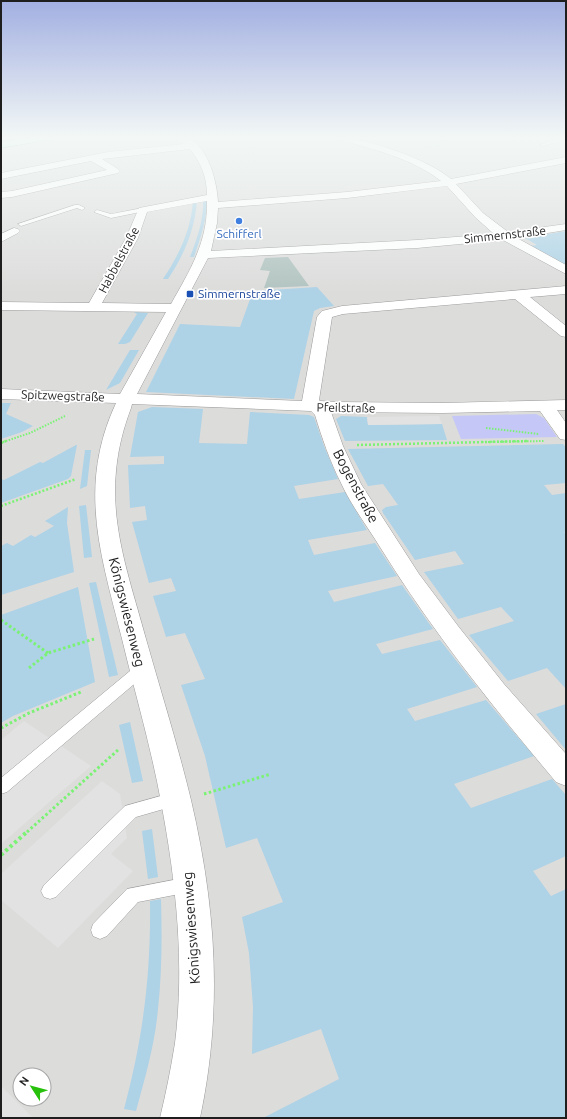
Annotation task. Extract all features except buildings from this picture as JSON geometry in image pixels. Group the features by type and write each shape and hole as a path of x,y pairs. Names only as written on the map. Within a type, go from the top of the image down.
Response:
{"street":[{"path":"1,195 33,189"},
{"name":"Königswiesenweg","path":"180,1118 192,1057 196,998 195,938 190,885 175,799 116,569 105,518 103,494 108,449 126,399 204,255 208,242 213,201 211,189"},
{"name":"Habbelstraße","path":"93,307 132,238 143,210 213,201 350,194 389,189"},
{"path":"455,189 468,205 485,221 505,236 566,270"},
{"name":"Simmernstraße","path":"204,255 410,244 505,236 566,227"},
{"path":"1,239 18,228"},
{"name":"Bogenstraße","path":"566,290 342,310 327,314 324,317 310,401 323,413 334,446 351,484 411,579 449,632 495,691 566,774"},
{"path":"519,295 566,333"},
{"path":"1,306 174,308"},
{"name":"Spitzwegstraße","path":"1,394 126,399"},
{"name":"Pfeilstraße","path":"126,399 317,407 412,409 566,405"},
{"path":"545,406 561,437"}],"lane":[{"path":"18,228 77,206 82,208"},
{"path":"97,212 111,216 143,210"},
{"path":"1,787 141,670"},
{"path":"50,891 131,811 175,799"},
{"path":"100,930 134,895 190,885"}],"path":[{"path":"1,443 30,433 71,413"},
{"path":"480,428 561,437"},
{"path":"334,446 561,437"},
{"path":"1,506 76,479"},
{"path":"1,620 48,653"},
{"path":"29,668 48,653 94,639"},
{"path":"1,728 29,713 83,691"},
{"path":"1,855 118,750"},
{"path":"204,794 271,774"}],"shaded area":[{"path":"1,189 566,189 566,1118 1,1118"},
{"path":"197,200 194,222 188,242 168,279 163,279 183,242 190,222 193,201"},
{"path":"203,200 207,201 207,208 201,236 194,257 190,257 201,222"},
{"path":"566,231 566,266 530,246 537,245 525,238"},
{"path":"288,257 309,286 264,288 270,271 260,270 265,258"},
{"path":"317,287 334,306 320,308 314,311 294,399 146,392 180,324 240,327 253,291"},
{"path":"134,312 148,313 130,342 118,344 137,314"},
{"path":"130,350 139,350 120,383 106,390"},
{"path":"1,403 11,403 6,414 33,426 22,432 1,439"},
{"path":"152,407 203,409 199,443 247,444 250,412 309,415 314,417 338,479 294,486 299,499 345,492 367,530 308,540 314,555 375,543 397,576 328,591 334,602 402,585 433,629 376,644 382,654 440,640 477,687 407,709 415,721 486,700 534,756 454,784 471,808 552,779 566,795 566,856 533,871 551,896 566,889 566,1118 263,1118 339,1079 321,1029 252,1054 253,1007 249,953 242,917 283,902 257,838 226,848 205,756 181,685 205,679 185,633 166,637 153,596 176,591 171,578 149,583 132,522 147,520 145,506 130,508 128,465 164,464 164,456 130,457 138,412"},
{"path":"536,414 544,418 557,437 461,439 452,416"},
{"path":"341,416 367,417 368,425 442,424 447,440 345,441 336,419"},
{"path":"439,416 442,424 368,425 367,417"},
{"path":"563,444 566,447 566,483 544,485 552,495 566,493 566,532 564,532 566,534 566,689 547,668 508,681 469,635 514,621 501,607 458,619 424,572 464,564 455,551 415,560 382,510 386,507 398,505 383,484 368,486 348,449"},
{"path":"76,445 71,476 68,479 1,503 1,479 4,480 40,462 43,463"},
{"path":"85,450 91,450 87,486 80,489"},
{"path":"86,505 92,557 84,558 79,506"},
{"path":"68,507 67,523 74,572 1,595 1,546 7,543 13,546 31,535 35,537 54,526 45,521"},
{"path":"96,582 118,675 109,677 89,583"},
{"path":"78,587 95,682 13,716 1,723 1,615"},
{"path":"566,704 566,750 536,714"},
{"path":"24,721 91,766 1,844 1,740"},
{"path":"130,722 143,781 132,783 119,725"},
{"path":"102,781 120,794 127,838 111,854 133,871 58,948 1,900 1,874"},
{"path":"152,829 158,877 148,879 142,831"},
{"path":"161,899 162,941 157,1022 136,1111 124,1109 131,1083 141,1031 149,955 150,901"},
{"path":"1,1086 12,1097 12,1107 22,1107 33,1118 1,1118"}],"place":[{"name":"Schifferl","path":"239,221"},
{"name":"Simmernstraße","path":"190,294"}]}
